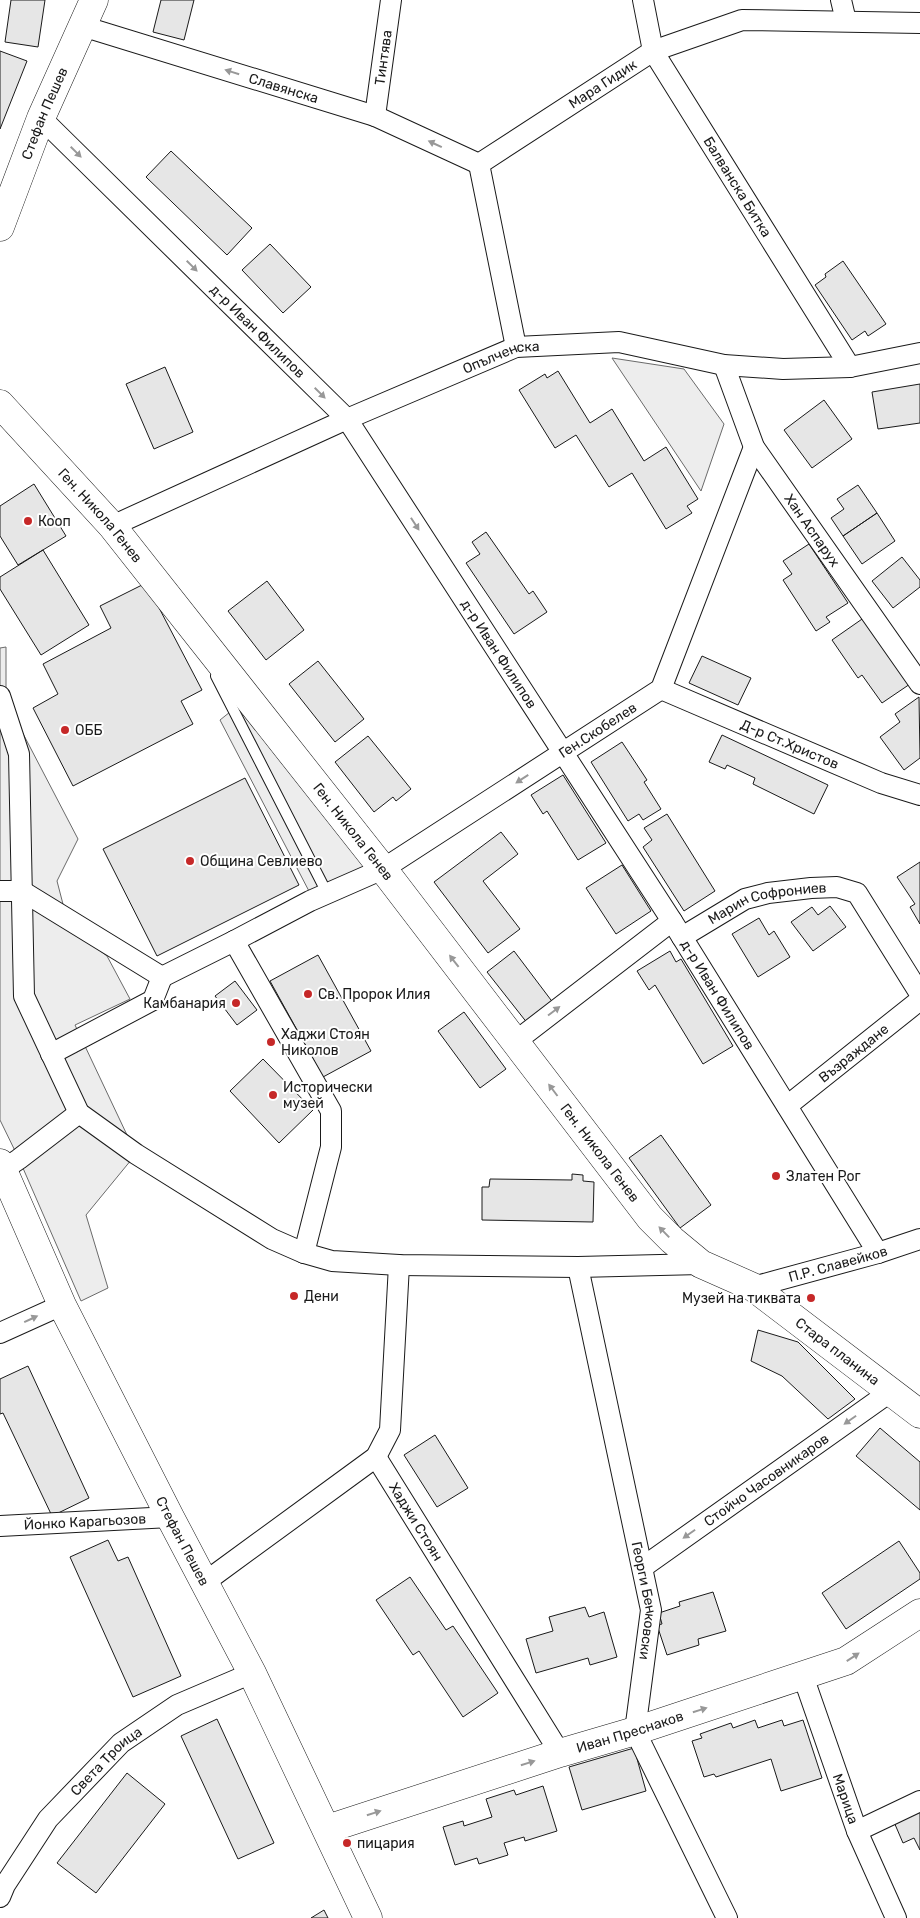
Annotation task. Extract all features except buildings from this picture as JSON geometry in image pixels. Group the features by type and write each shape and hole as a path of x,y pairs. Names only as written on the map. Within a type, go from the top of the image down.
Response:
{"street":[{"name":"Стефан Пешев","path":"0,227 41,118 94,0"},
{"name":"Тинтява","path":"374,116 391,0"},
{"name":"Балванска Битка","path":"643,0 653,51 850,367"},
{"path":"841,0 846,21"},
{"name":"Мара Гидик","path":"479,164 653,51 742,20 920,23"},
{"name":"Славянска","path":"82,26 374,116 479,164"},
{"name":"д-р Иван Филипов","path":"41,118 347,419 677,929 878,1253"},
{"path":"479,164 516,347"},
{"name":"Опълченска","path":"112,526 347,419 516,347 619,342 724,365 783,369 850,367 920,352"},
{"name":"Хан Аспарух","path":"724,365 754,447 920,684"},
{"name":"Ген. Никола Генев","path":"0,404 112,526 384,869 650,1218 672,1240 701,1264"},
{"path":"661,689 754,447"},
{"name":"Ген.Скобелев","path":"162,977 319,897 384,869 661,689"},
{"name":"Д-р Ст.Христов","path":"661,689 881,783 920,795"},
{"path":"0,696 19,754 24,996 79,1113 136,1154 272,1240 304,1253 332,1261 399,1265 578,1267 701,1264"},
{"name":"Марин Софрониев","path":"516,1041 677,929 745,899 768,893 837,888 857,893 920,994"},
{"path":"0,891 22,891 162,977 153,1000 51,1054"},
{"path":"234,941 331,1112 331,1147 304,1253"},
{"name":"Възраждане","path":"787,1106 920,1000"},
{"path":"2,1166 19,1160 79,1113"},
{"name":"Стефан Пешев","path":"2,1166 62,1305 170,1517 252,1672 368,1918"},
{"name":"П.Р. Славейков","path":"753,1287 878,1253 920,1239"},
{"name":"Стара планина","path":"701,1264 753,1287 920,1414"},
{"path":"205,1582 376,1457 390,1430 399,1265"},
{"name":"Георги Бенковски","path":"578,1267 651,1610 635,1731"},
{"path":"0,1333 62,1305"},
{"name":"Стойчо Часовникаров","path":"643,1567 890,1392"},
{"name":"Хаджи Стоян","path":"376,1457 560,1753"},
{"name":"Йонко Карагьозов","path":"0,1526 170,1517"},
{"name":"Иван Преснаков","path":"327,1828 560,1753 635,1731 846,1661 920,1613"},
{"name":"Света Троица","path":"2,1888 48,1819 121,1743 177,1704 252,1672"},
{"name":"Марица","path":"803,1676 858,1831 896,1918"},
{"path":"635,1731 727,1918"},
{"path":"858,1831 920,1801"}],"lane":[{"path":"214,656 212,660 214,672 319,897"}],"shaded area":[{"path":"612,358 684,369 724,424 701,491"},
{"path":"6,647 6,701 78,839 57,881 64,908 79,935 107,956 130,999 75,1025 136,1154 86,1215 108,1288 81,1301 0,1120 0,648"},
{"path":"245,700 375,864 311,895 220,720"}],"place":[{"name":"Кооп","path":"28,521"},
{"name":"ОББ","path":"65,730"},
{"name":"Община Севлиево","path":"190,861"},
{"name":"Св. Пророк Илия","path":"308,994"},
{"name":"Камбанария","path":"236,1003"},
{"name":"Хаджи Стоян Николов","path":"271,1042"},
{"name":"Исторически музей","path":"273,1095"},
{"name":"Златен Рог","path":"776,1176"},
{"name":"Дени","path":"294,1296"},
{"name":"Музей на тиквата","path":"811,1298"},
{"name":"пицария","path":"347,1843"}]}
